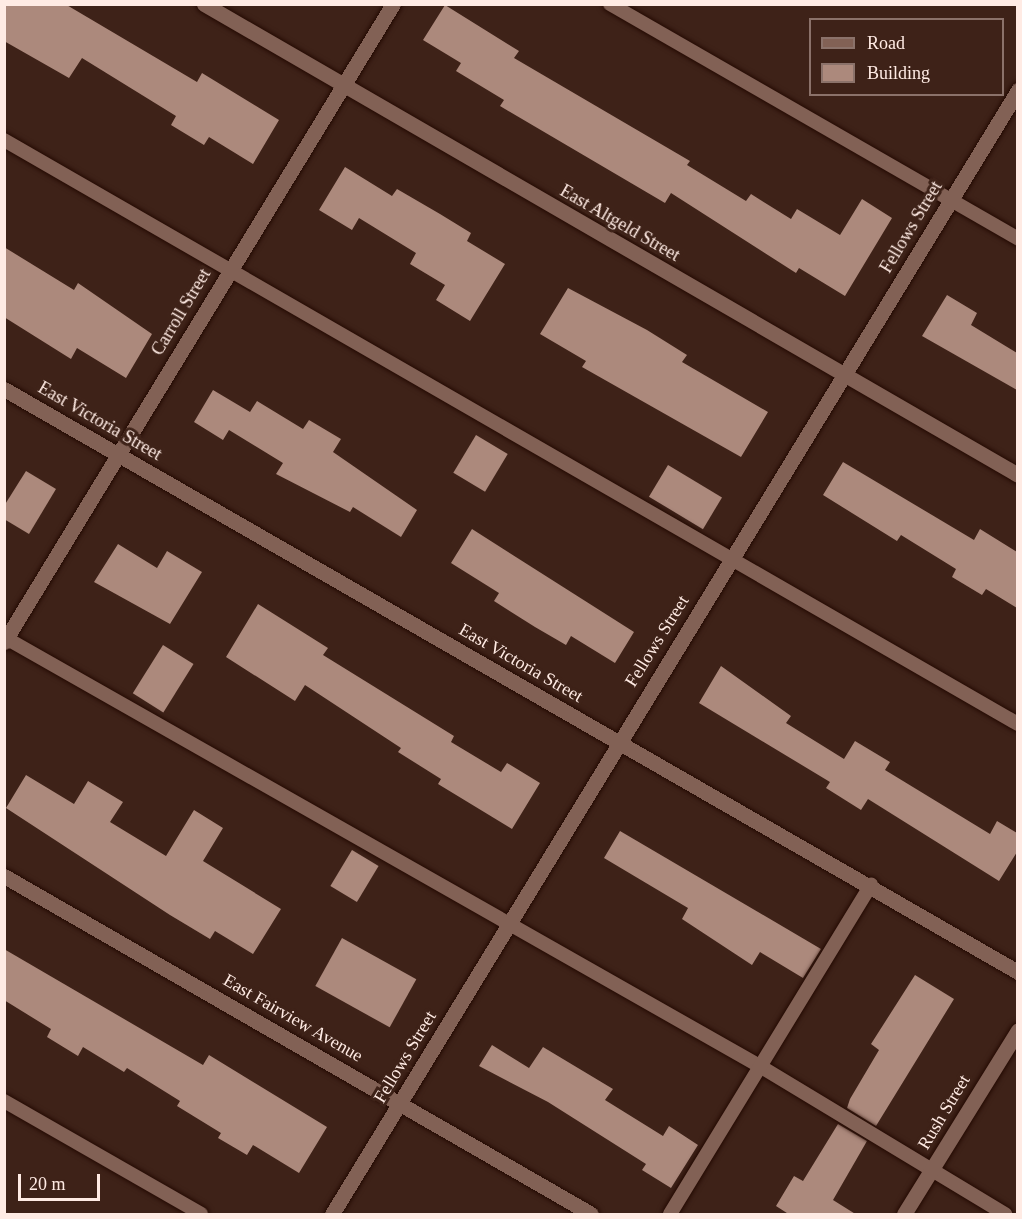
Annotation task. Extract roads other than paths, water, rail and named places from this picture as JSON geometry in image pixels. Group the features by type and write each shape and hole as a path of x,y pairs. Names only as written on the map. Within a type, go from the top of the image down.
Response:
{"street":[{"name":"East Altgeld Street","path":"204,4 1017,475"},
{"name":"Carroll Street","path":"5,639 393,4"},
{"name":"Fellows Street","path":"332,1215 618,741 733,557 1017,90"},
{"name":"East Victoria Street","path":"4,389 871,885 1017,972"},
{"name":"East Fairview Avenue","path":"4,876 400,1102 591,1215"},
{"name":"Rush Street","path":"904,1215 1017,1030"}],"lane":[{"path":"610,4 1017,239"},
{"path":"4,140 228,272 733,557 1017,724"},
{"path":"5,639 762,1068 1005,1215"},
{"path":"670,1215 762,1068 871,885"},
{"path":"4,1101 201,1215"}]}
